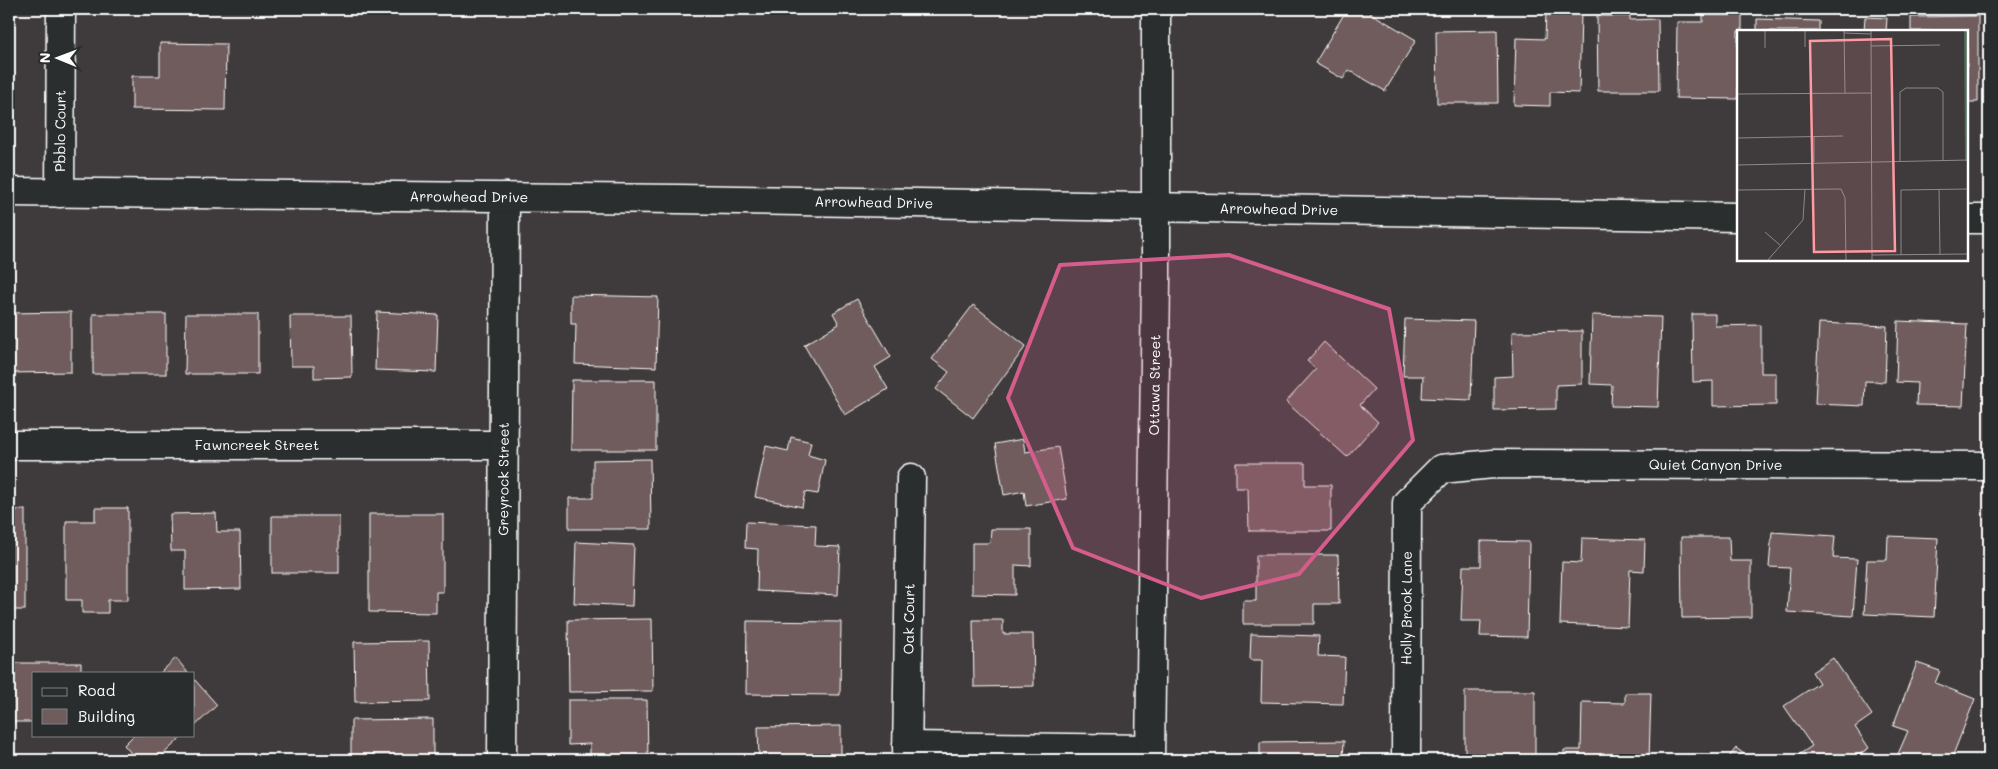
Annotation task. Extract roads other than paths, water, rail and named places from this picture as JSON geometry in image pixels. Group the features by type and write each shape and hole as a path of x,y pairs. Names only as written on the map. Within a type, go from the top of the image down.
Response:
{"street":[{"name":"Pbblo Court","path":"60,193 61,9"},
{"name":"Ottawa Street","path":"1149,755 1156,208 1156,9"},
{"name":"Arrowhead Drive","path":"9,192 505,197 1737,217"},
{"name":"Greyrock Street","path":"502,760 505,197"},
{"path":"1968,219 1989,220"},
{"name":"Fawncreek Street","path":"9,444 504,445"},
{"name":"Quiet Canyon Drive","path":"1442,469 1494,464 1989,466"},
{"name":"Holly Brook Lane","path":"1406,760 1407,503 1442,469"},
{"name":"Oak Court","path":"907,753 911,478"},
{"path":"907,753 1149,755"}]}
